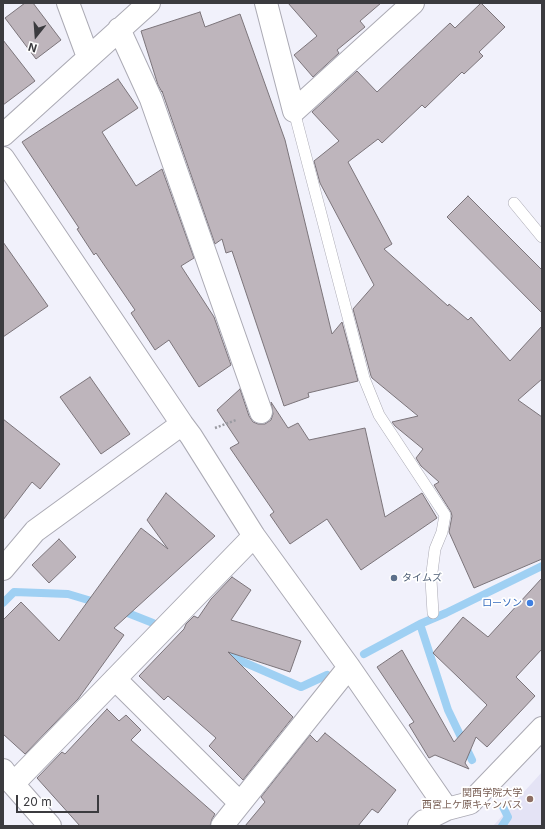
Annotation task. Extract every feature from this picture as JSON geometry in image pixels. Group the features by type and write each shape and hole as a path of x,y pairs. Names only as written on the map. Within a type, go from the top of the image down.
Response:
{"street":[{"path":"68,3 88,57"},
{"path":"3,135 149,3"},
{"path":"266,3 294,111 412,3"},
{"path":"119,29 151,98 261,412"},
{"path":"3,158 187,430 254,536 350,667 447,809"},
{"path":"3,569 35,531 187,430"},
{"path":"50,826 8,777 115,679 254,536"},
{"path":"222,826 350,667"},
{"path":"115,679 240,804"},
{"path":"422,823 447,809 470,803 542,728"}],"lane":[{"path":"294,111 364,378 379,415 445,515 442,532 435,549 431,580 433,613"},
{"path":"514,203 542,237"}],"path":[{"path":"187,430 261,412"}],"shaded area":[{"name":"関西学院大学 西宮上ケ原キャンパス","path":"542,772 542,826 493,826"}],"building":[{"path":"25,3 33,3 61,40 36,59 5,18"},
{"path":"288,3 381,3 360,21 365,27 337,50 339,53 313,77 294,55 317,36"},
{"path":"481,3 505,27 479,52 483,56 464,74 462,72 425,108 422,105 382,143 378,139 348,162 392,244 384,249 448,306 449,304 468,320 471,317 510,361 542,326 542,379 518,400 542,417 542,559 474,588 449,532 452,516 434,485 439,482 421,466 416,458 423,449 392,422 418,416 371,376 353,309 374,285 320,183 314,161 339,141 312,112 357,71 377,92 450,23 455,28"},
{"path":"200,12 205,27 240,14 285,140 332,334 342,322 358,381 308,393 309,397 284,406 232,251 226,253 222,239 215,244 162,91 158,85 141,31"},
{"path":"3,40 35,81 3,105"},
{"path":"118,79 138,108 102,132 136,186 162,169 194,258 181,266 214,317 231,365 199,387 169,340 155,350 131,313 135,310 96,253 94,255 77,229 79,228 22,142"},
{"path":"468,196 542,270 542,313 447,217"},
{"path":"3,242 48,306 3,337"},
{"path":"90,377 130,434 101,454 60,397"},
{"path":"240,389 249,416 253,422 265,424 271,420 273,414 271,402 288,428 298,423 309,440 365,428 385,517 422,493 437,518 361,570 327,519 290,544 270,515 274,512 230,448 239,443 217,410"},
{"path":"3,419 60,464 40,489 32,482 3,520"},
{"path":"166,493 215,536 114,628 124,635 78,699 25,754 3,734 3,620 21,602 59,641 141,528 168,549 147,520"},
{"path":"59,539 76,557 49,583 32,565"},
{"path":"232,577 251,590 231,620 301,641 290,672 228,652 293,717 243,780 209,746 216,738 168,696 164,700 139,676 184,629 186,624 194,616 198,618 211,599"},
{"path":"542,578 542,649 516,677 535,696 487,747 476,737 465,763 469,769 435,755 429,758 409,725 414,722 377,667 402,650 454,742 487,705 433,653 463,617 488,637"},
{"path":"107,709 119,721 126,715 141,730 131,740 215,814 210,826 80,826 37,778 62,752 65,754"},
{"path":"325,733 396,790 378,813 372,809 358,826 245,826 265,802 261,797 310,735 317,742"}],"waterway":[{"path":"420,624 446,613 542,566"},
{"path":"3,603 14,592 68,594 98,603"},
{"path":"120,610 153,623"},
{"path":"364,654 420,624 448,710 472,760"},
{"path":"225,654 301,687 327,675"},
{"path":"502,826 508,817 503,807"}],"place":[{"name":"タイムズ","path":"394,578"},
{"name":"ローソン","path":"530,603"},
{"name":"関西学院大学 西宮上ケ原キャンパス","path":"530,799"}]}
